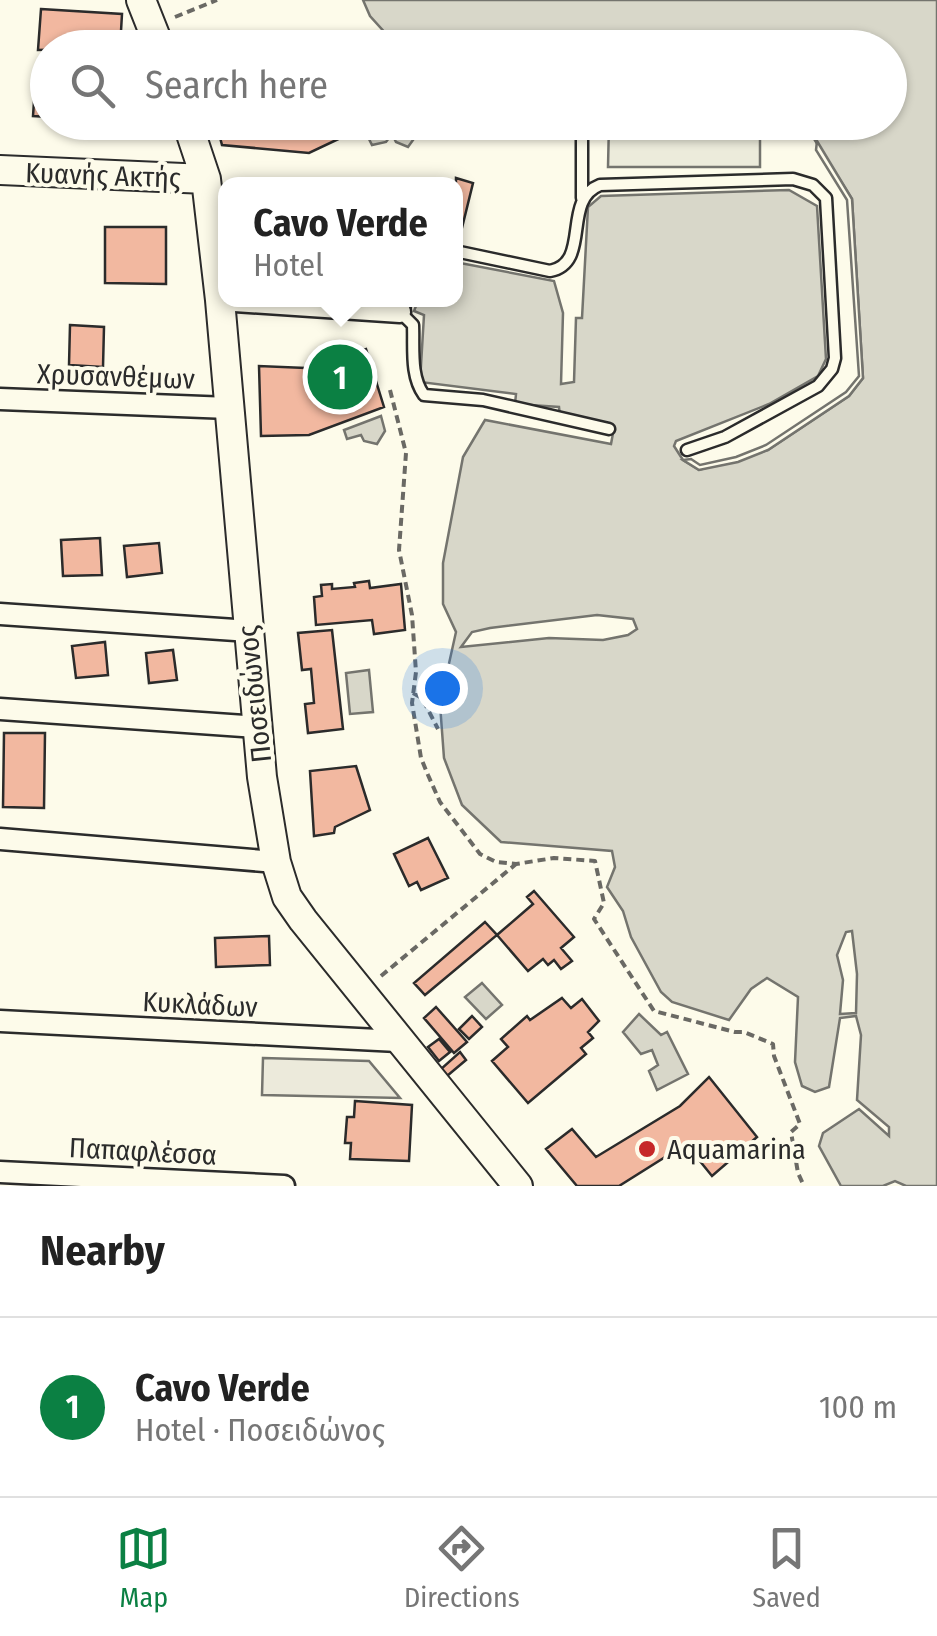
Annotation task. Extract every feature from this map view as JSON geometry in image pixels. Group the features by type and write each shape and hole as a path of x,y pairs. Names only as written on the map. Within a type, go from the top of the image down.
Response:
{"street":[{"name":"Ποσειδώνος","path":"192,140 206,178 218,283"},
{"name":"Κυανής Ακτής","path":"0,170 206,178"},
{"name":"Ποσειδώνος","path":"221,307 258,727 276,862 287,898 518,1186"},
{"name":"Χρυσανθέμων","path":"0,399 229,408"},
{"path":"0,614 250,630"},
{"path":"0,709 258,727"},
{"path":"0,839 276,862"},
{"name":"Κυκλάδων","path":"0,1022 398,1041"},
{"name":"Παπαφλέσσα","path":"0,1172 284,1186"}],"lane":[{"path":"463,253 550,271 562,269 570,260 582,199 582,140"},
{"path":"582,199 600,185 793,179 813,185 826,198 832,370 827,379 803,394 725,437 688,450"},
{"path":"405,307 414,325 414,368 424,395 483,400 609,430"}],"path":[{"path":"151,24 217,0"},
{"path":"390,390 406,453 399,550 412,615 416,672 411,693 420,758 440,802 480,854 496,862 516,864 554,858 596,861 604,904 594,919 654,1011 744,1032 773,1044 800,1124 792,1132 798,1173 804,1186"},
{"path":"411,693 422,698 438,729"},
{"path":"361,994 516,864"}],"shaded area":[{"path":"363,0 937,0 937,1186 906,1186 895,1181 883,1186 841,1186 819,1146 823,1133 859,1109 889,1136 889,1127 857,1100 861,1035 856,1016 840,1018 829,1087 815,1092 802,1086 795,1062 798,997 767,978 751,989 729,1020 672,1002 661,992 631,937 623,911 607,887 615,867 612,851 501,842 462,805 444,758 440,704 456,632 443,604 443,563 463,457 485,420 611,444 614,428 560,416 559,407 515,404 516,394 420,382 424,315 414,311 416,307 463,307 463,264 554,281 563,313 561,384 574,382 576,318 582,318 588,207 601,196 789,190 817,206 826,359 818,376 769,404 676,441 674,446 683,460 699,470 768,450 849,396 863,378 852,199 815,140 907,140 907,30 383,30"},
{"path":"395,140 413,140 408,147"},
{"path":"609,140 760,140 760,167 608,167"},
{"path":"381,416 385,431 377,444 364,441 361,435 347,439 344,430"},
{"path":"369,670 373,712 350,714 346,673"},
{"path":"482,983 502,1005 486,1019 465,997"},
{"path":"639,1014 661,1035 667,1032 688,1074 657,1090 649,1071 658,1065 652,1050 641,1054 623,1032"},
{"path":"263,1058 369,1061 400,1098 262,1095"}],"pier":[{"path":"817,141 852,199 863,378 849,396 768,450 738,462 699,470 683,460 691,459 700,465 766,445 846,392 859,376 847,200 816,150"},
{"path":"597,615 633,619 637,629 603,640 549,638 461,647 472,632"},
{"path":"852,931 856,1013 840,1014 843,980 837,955 846,932"}],"building":[{"path":"41,9 122,14 121,30 39,30"},
{"path":"221,140 336,140 309,153 222,145"},
{"path":"463,180 473,183 463,224"},
{"path":"105,227 166,227 166,284 105,283"},
{"path":"70,325 104,327 103,367 69,365"},
{"path":"366,349 384,407 309,435 261,436 259,366 306,368"},
{"path":"100,538 102,575 63,576 61,540"},
{"path":"159,543 162,573 127,577 124,546"},
{"path":"369,581 370,588 401,584 405,630 374,634 372,620 316,625 314,597 322,596 321,585 332,584 332,589"},
{"path":"332,630 343,729 308,733 305,704 314,703 311,669 302,670 298,633"},
{"path":"105,642 108,675 76,678 72,646"},
{"path":"173,650 177,680 149,683 146,653"},
{"path":"4,733 45,733 44,808 3,807"},
{"path":"356,766 370,810 335,827 334,833 314,836 310,771"},
{"path":"428,838 448,878 421,890 417,882 409,886 394,854"},
{"path":"534,891 574,937 561,948 572,961 561,969 554,960 548,965 543,959 528,971 497,935 533,904 527,897"},
{"path":"485,922 497,935 425,995 414,983"},
{"path":"269,936 270,965 216,967 215,938"},
{"path":"562,998 571,1008 582,999 599,1021 588,1032 593,1038 581,1048 586,1054 528,1103 492,1061 508,1047 501,1039 527,1016 530,1020"},
{"path":"436,1007 467,1042 454,1053 424,1018"},
{"path":"472,1016 482,1027 469,1039 459,1029"},
{"path":"439,1039 450,1052 439,1061 428,1047"},
{"path":"460,1052 466,1060 447,1076 441,1069"},
{"path":"709,1077 757,1137 712,1176 686,1144 619,1186 577,1186 546,1149 572,1129 596,1157 680,1106"},
{"path":"355,1101 412,1105 409,1161 350,1159 351,1143 345,1143 347,1117 354,1117"}],"place":[{"name":"Cavo Verde","path":"340,377"},
{"name":"Aquamarina","path":"647,1149"}]}
